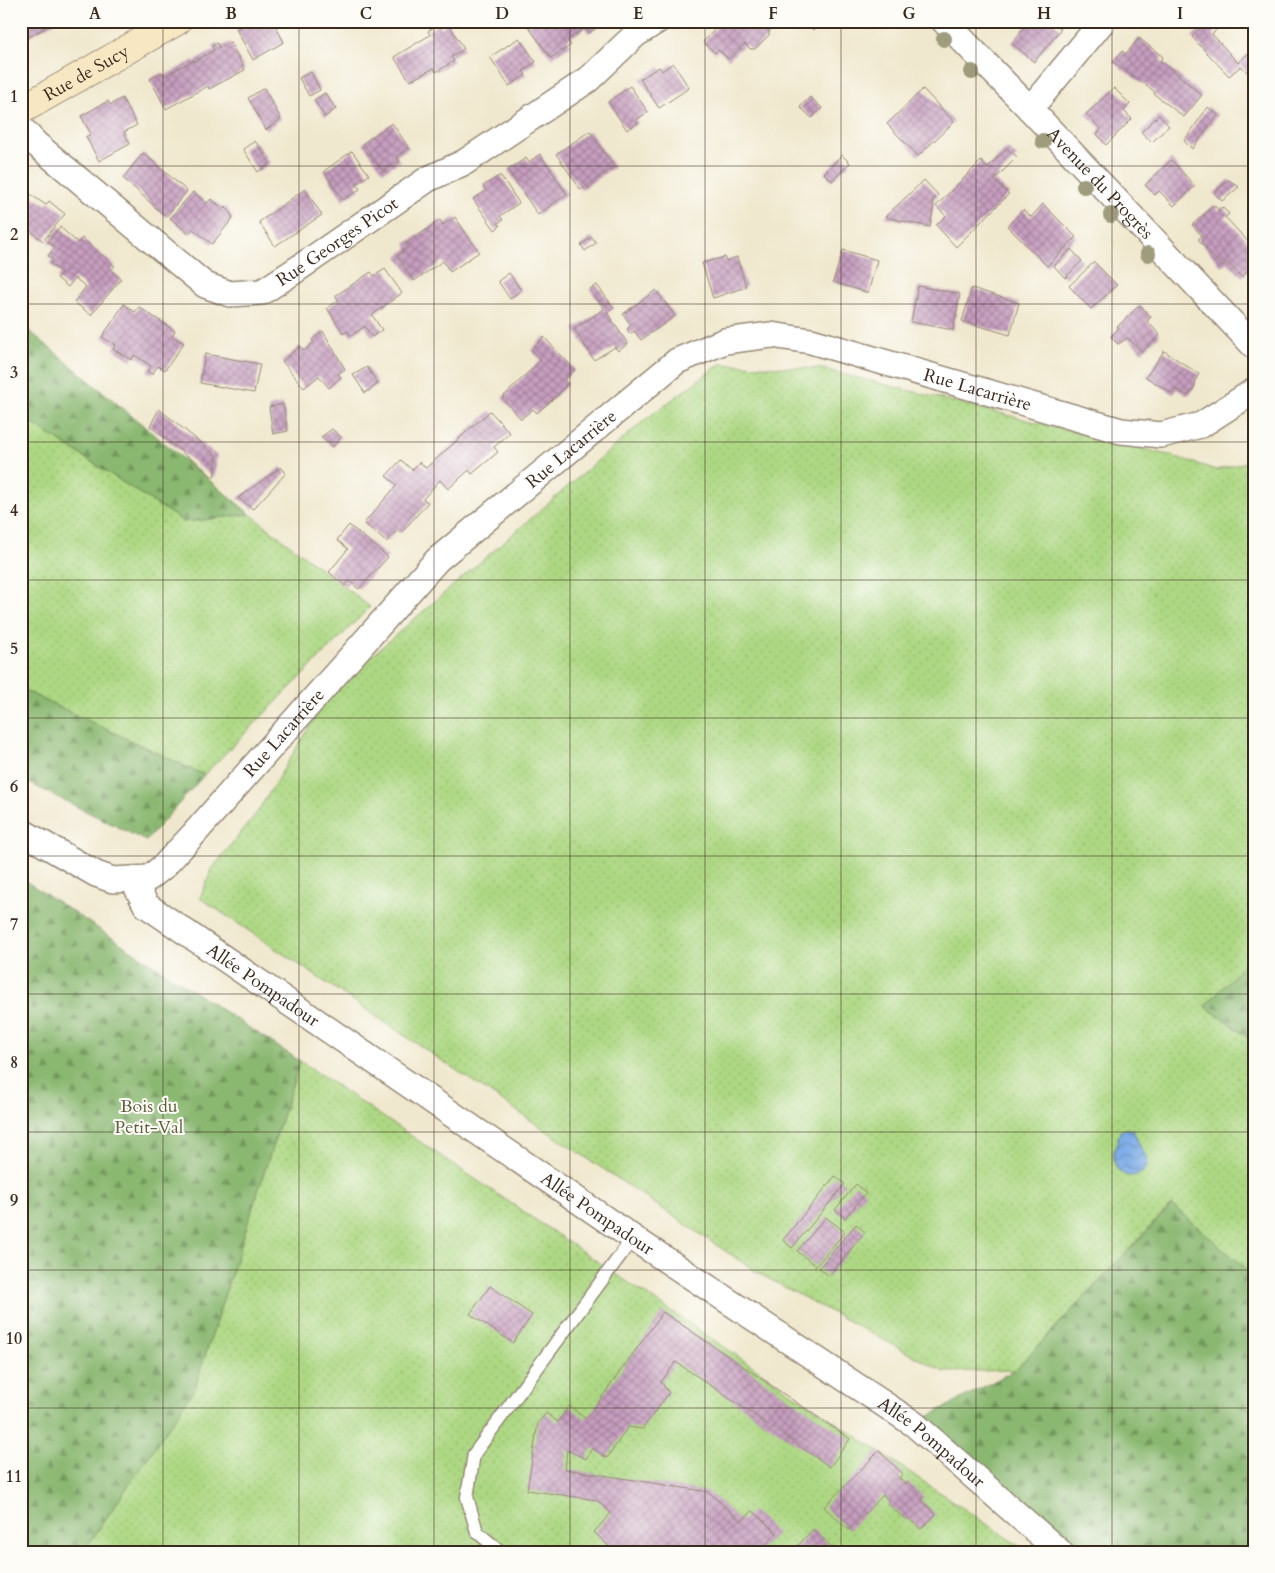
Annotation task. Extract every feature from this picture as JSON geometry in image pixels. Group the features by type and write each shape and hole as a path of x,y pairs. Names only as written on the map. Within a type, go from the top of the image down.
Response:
{"main road":[{"name":"Rue de Sucy","path":"21,110 177,21"}],"street":[{"name":"Rue Georges Picot","path":"21,128 36,144 205,285 230,294 262,292 428,179 465,162 589,79 635,35 657,21"},
{"name":"Avenue du Progrès","path":"944,21 1254,346"},
{"path":"1030,109 1103,21"},
{"name":"Rue Lacarrière","path":"21,831 96,874 113,880 149,878 178,852 437,560 676,361 725,341 771,335 811,341 1121,430 1161,435 1201,425 1254,391"},
{"name":"Allée Pompadour","path":"134,880 146,904 633,1238 914,1424 1060,1552"}],"lane":[{"path":"501,1552 477,1532 467,1497 474,1454 633,1238"}],"green space":[{"path":"21,324 250,514 184,522 21,416"},
{"path":"720,364 822,369 1172,456 1216,470 1254,460 1254,954 1205,1006 1254,1042 1254,1275 1171,1205 1015,1370 944,1372 758,1273 200,898 212,869 258,811 332,690 646,419"},
{"path":"21,416 184,522 250,514 370,607 204,775 21,689"},
{"path":"21,689 204,775 146,841 21,779"},
{"name":"Bois du Petit-Val","path":"21,878 300,1061 194,1390 83,1552 21,1552"},
{"path":"1254,954 1254,1042 1205,1006"},
{"path":"300,1061 1028,1552 83,1552 194,1390"},
{"path":"1172,1205 1254,1275 1254,1552 1060,1552 914,1424 1015,1370"}],"water":[{"path":"1125,1129 1133,1130 1147,1158 1147,1165 1144,1171 1138,1175 1125,1175 1119,1171 1115,1164 1114,1154 1120,1131"}],"building":[{"path":"21,21 57,21 25,39 21,32"},
{"path":"250,21 253,27 262,21 273,21 284,42 253,60 236,29"},
{"path":"532,21 606,21 589,33 585,28 567,40 571,45 551,58 527,25"},
{"path":"719,21 759,21 769,31 769,35 755,49 750,49 745,44 729,59 718,50 715,53 703,42 721,23"},
{"path":"805,21 823,21 813,30"},
{"path":"1029,21 1051,21 1061,29 1034,62 1012,43"},
{"path":"1208,21 1215,21 1220,26 1212,34 1238,63 1254,48 1254,65 1248,73 1241,66 1229,76 1192,37"},
{"path":"448,23 464,49 451,57 454,61 436,72 434,68 410,81 394,57 430,35 428,31 439,24 441,28"},
{"path":"519,38 536,62 523,71 526,75 509,86 490,57"},
{"path":"1139,38 1163,57 1160,60 1202,95 1184,117 1154,94 1155,92 1113,62 1122,51 1126,54"},
{"path":"230,42 245,70 209,89 208,86 166,109 150,79 162,72 164,76 194,60 194,62 214,50 212,46 217,43 219,48"},
{"path":"673,63 689,88 659,108 640,79 659,67 662,71"},
{"path":"311,72 320,90 309,96 299,78"},
{"path":"630,86 648,112 636,120 638,123 627,130 608,102"},
{"path":"264,88 281,119 266,130 248,98"},
{"path":"1114,88 1130,104 1124,111 1132,119 1106,145 1097,134 1101,129 1086,114"},
{"path":"923,89 954,122 918,156 887,124"},
{"path":"325,93 336,109 325,117 314,100"},
{"path":"810,97 822,108 812,118 800,107"},
{"path":"122,98 137,125 124,132 130,144 99,161 86,137 91,134 81,116 108,101 110,105"},
{"path":"1208,107 1218,115 1192,149 1184,141"},
{"path":"1159,115 1169,126 1152,142 1141,132"},
{"path":"392,123 409,148 396,156 400,161 383,172 363,143"},
{"path":"590,131 614,167 581,190 556,154"},
{"path":"255,141 270,163 258,172 243,149"},
{"path":"1007,148 1017,157 994,180 1009,194 956,247 936,225 946,216 936,206 981,161 987,168"},
{"path":"352,151 369,175 356,184 360,189 343,200 324,171"},
{"path":"143,153 187,191 166,217 123,178"},
{"path":"540,154 567,194 538,215 508,170 526,158 529,162"},
{"path":"842,155 850,163 832,181 824,173"},
{"path":"1171,160 1195,186 1174,206 1159,191 1155,195 1145,185"},
{"path":"501,176 519,203 500,216 503,220 498,223 500,226 495,230 473,199 486,191 483,186"},
{"path":"924,180 938,195 932,201 934,204 930,227 885,217"},
{"path":"1229,180 1239,187 1222,201 1214,193"},
{"path":"21,188 46,205 49,201 65,214 43,241 21,223"},
{"path":"305,189 322,215 275,246 259,222"},
{"path":"193,192 207,203 211,199 224,209 226,206 233,218 212,244 193,229 189,234 170,218"},
{"path":"1043,204 1076,237 1047,266 1007,226 1023,210 1031,217"},
{"path":"1214,205 1219,211 1222,207 1229,214 1225,217 1254,248 1254,265 1242,277 1227,262 1222,267 1198,239 1202,236 1192,225"},
{"path":"455,217 479,252 450,272 443,261 414,281 397,256 408,248 405,244 440,220 443,225"},
{"path":"60,227 78,243 82,238 115,266 111,270 121,279 91,315 74,302 86,287 75,278 68,287 57,278 61,273 50,264 53,260 48,256 55,247 48,242"},
{"path":"592,237 596,243 585,251 581,245"},
{"path":"1071,249 1082,261 1065,278 1054,266"},
{"path":"843,250 877,260 868,293 833,282"},
{"path":"725,257 726,261 737,257 746,287 713,298 702,263"},
{"path":"1094,262 1117,285 1091,309 1069,286"},
{"path":"385,269 402,293 372,315 382,330 372,337 365,326 351,336 347,331 344,334 327,308 339,300 335,296 371,272 374,276"},
{"path":"509,273 521,290 510,299 498,281"},
{"path":"597,285 614,308 607,313 628,344 618,351 615,347 594,360 574,329 604,309 590,289"},
{"path":"918,286 960,294 953,330 911,322"},
{"path":"972,288 1019,303 1010,335 962,321"},
{"path":"656,290 675,316 641,340 634,331 630,334 627,329 631,325 623,314"},
{"path":"124,304 135,312 139,307 175,331 172,336 184,343 165,370 158,366 152,374 147,371 151,366 134,355 131,360 113,349 116,345 102,337"},
{"path":"1140,305 1151,317 1147,321 1160,335 1142,352 1128,338 1118,344 1111,337 1119,328 1117,327"},
{"path":"323,331 345,369 338,374 341,377 329,388 319,376 304,388 282,361 300,346 304,351 314,342 312,340"},
{"path":"544,337 575,370 564,380 568,384 552,400 537,413 533,409 521,419 502,398 541,360 531,350"},
{"path":"1164,351 1199,374 1190,394 1186,395 1177,389 1173,394 1146,377"},
{"path":"205,354 260,364 254,393 200,383"},
{"path":"367,367 378,384 365,393 353,375"},
{"path":"283,404 288,431 273,434 269,407"},
{"path":"159,409 217,456 214,478 150,426"},
{"path":"490,411 510,433 494,447 498,452 472,474 469,470 448,489 440,480 423,499 428,502 424,507 401,533 397,530 386,542 364,523 397,485 386,476 401,460 412,470 419,462 426,468"},
{"path":"332,429 341,437 333,447 321,437"},
{"path":"281,467 286,473 253,509 238,498"},
{"path":"349,525 388,557 359,589 349,581 345,586 329,572 348,549 337,540"},
{"path":"835,1176 845,1184 792,1248 783,1240"},
{"path":"856,1184 866,1193 845,1218 835,1210"},
{"path":"826,1217 845,1232 816,1266 797,1251"},
{"path":"856,1224 865,1232 829,1276 819,1268"},
{"path":"490,1286 532,1315 513,1343 470,1314"},
{"path":"663,1312 850,1439 830,1467 676,1362 661,1382 669,1393 642,1429 628,1427 607,1458 592,1448 586,1459 567,1450 565,1469 709,1492 741,1521 753,1511 777,1533 759,1552 728,1552 719,1544 712,1552 615,1552 594,1532 611,1513 597,1500 527,1490 538,1423 546,1413 558,1422 569,1406 586,1419"},
{"path":"879,1451 903,1474 899,1478 905,1484 908,1482 924,1497 921,1500 936,1514 921,1529 908,1518 906,1520 887,1503 889,1501 883,1495 849,1530 824,1507"},
{"path":"813,1529 832,1547 836,1552 792,1552"}]}
